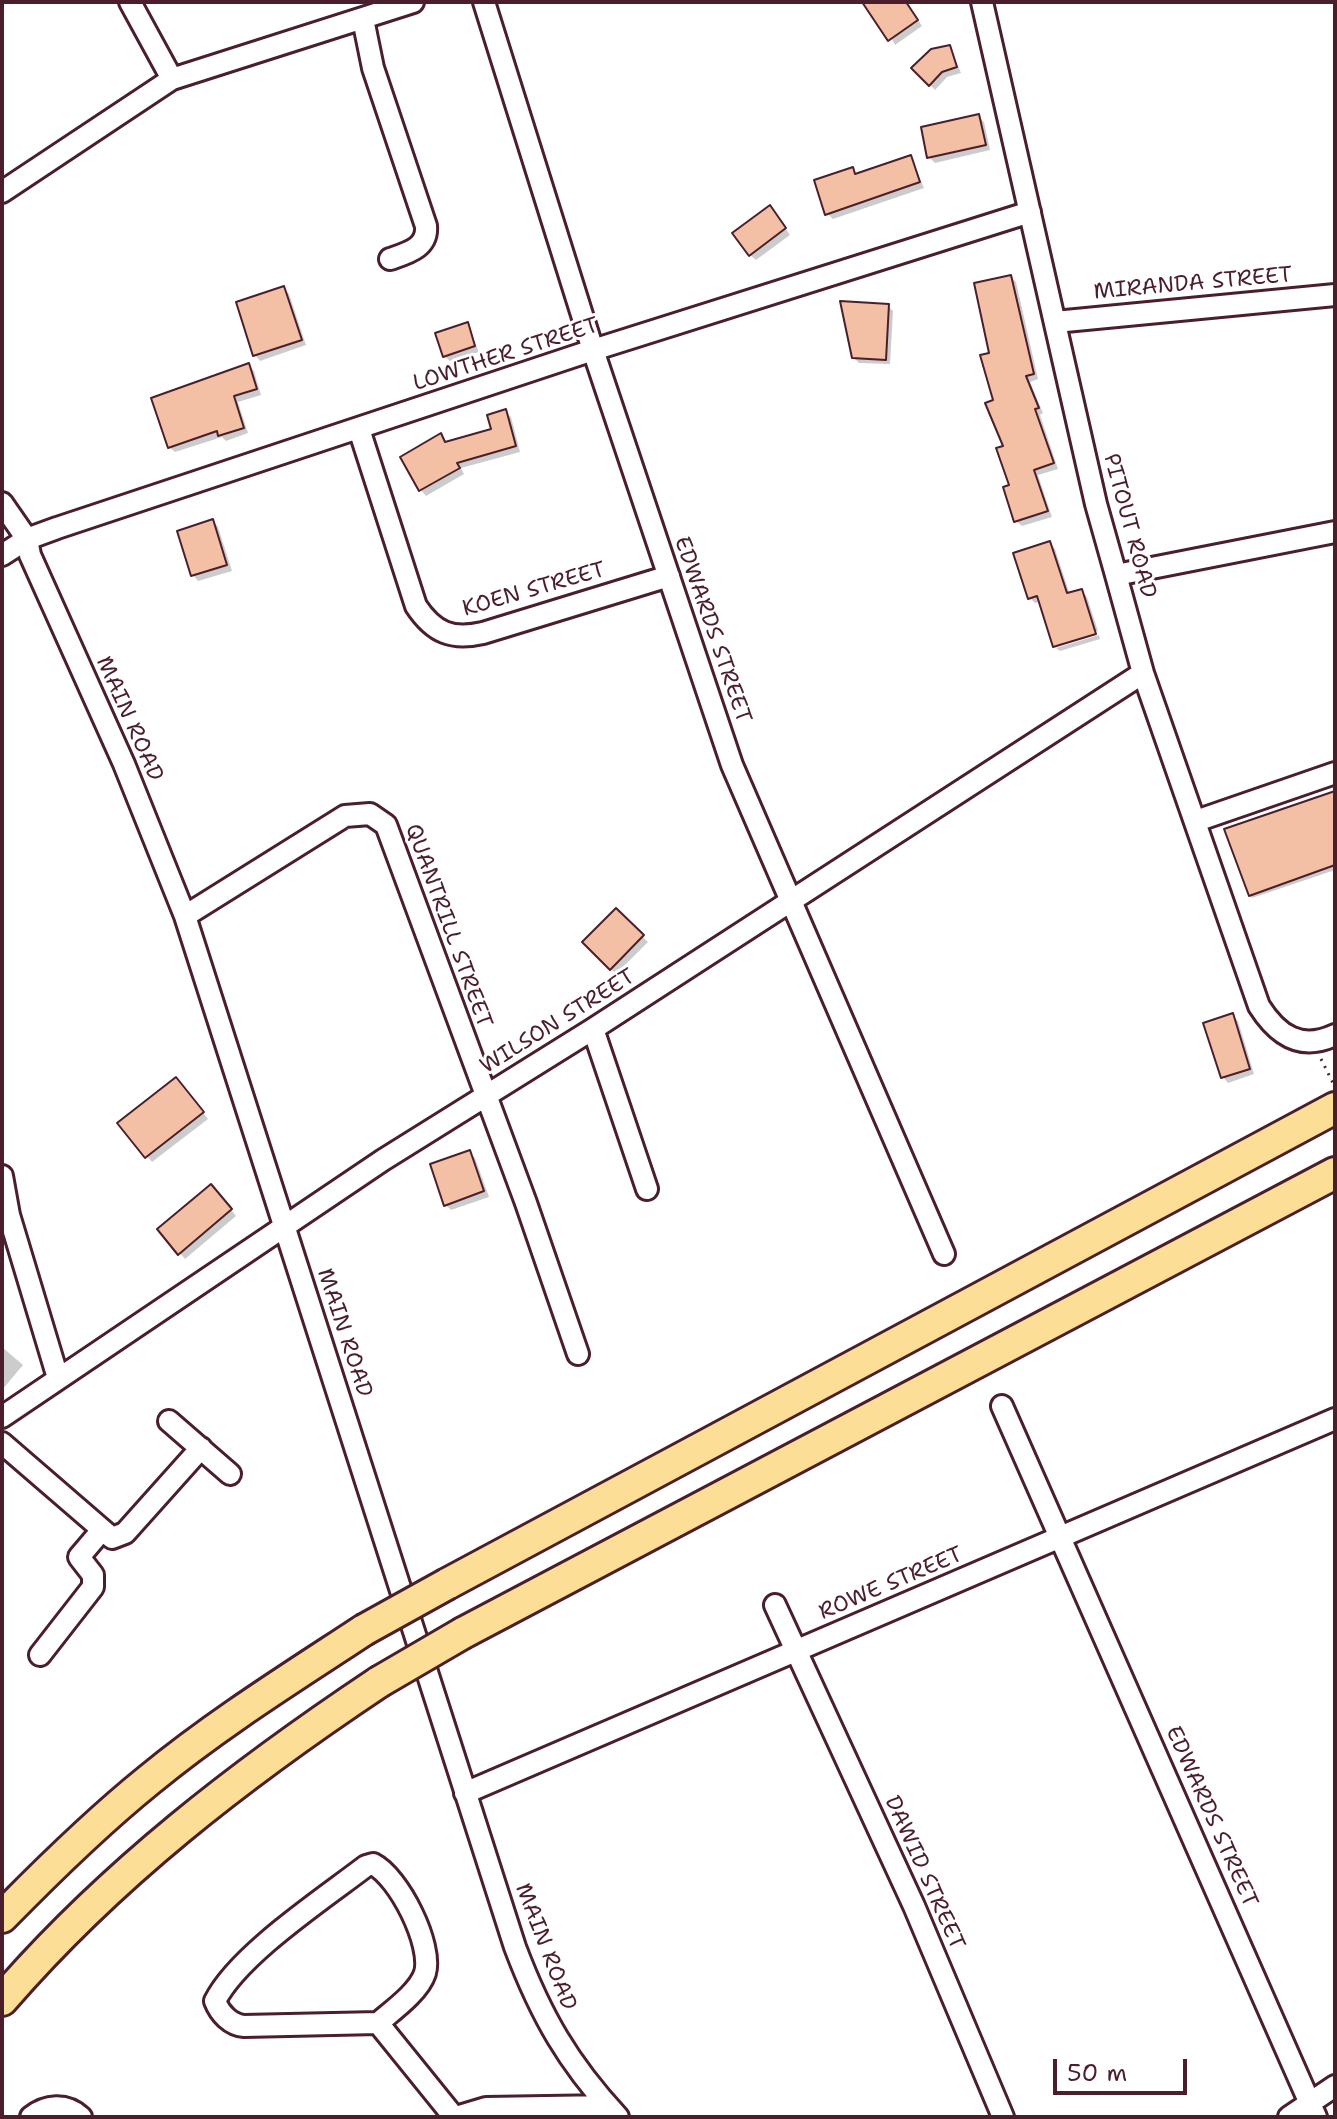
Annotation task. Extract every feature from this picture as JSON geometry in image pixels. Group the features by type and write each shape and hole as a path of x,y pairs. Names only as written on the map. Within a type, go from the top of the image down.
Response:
{"highway":[{"path":"2,1917 58,1860 149,1779 255,1700 364,1630 1335,1108"},
{"path":"2,2000 44,1951 172,1831 275,1751 379,1682 463,1633 1335,1173"},
{"path":"2,2016 44,1951"}],"street":[{"path":"130,2 172,79"},
{"path":"2,192 172,79 413,2"},
{"name":"EDWARDS STREET","path":"484,2 593,350 732,765 944,1254"},
{"name":"PITOUT ROAD","path":"982,2 1055,322 1143,673 1259,1006 1276,1030 1289,1038 1310,1043 1335,1035"},
{"path":"363,19 373,68 426,226 427,236 422,243 412,252 390,259"},
{"name":"LOWTHER STREET","path":"19,548 593,350 1030,212"},
{"name":"MIRANDA STREET","path":"1055,322 1335,295"},
{"name":"KOEN STREET","path":"359,429 416,606 428,623 445,634 465,637 483,633 669,576"},
{"name":"MAIN ROAD","path":"2,503 19,548 124,764 185,916 515,1947 541,2012 567,2058 613,2112"},
{"name":"MAIN ROAD","path":"2,522 19,548"},
{"path":"1116,575 1335,532"},
{"name":"WILSON STREET","path":"2,1417 285,1229 383,1160 593,1029 1143,673"},
{"path":"1196,821 1335,773"},
{"name":"QUANTRILL STREET","path":"185,916 345,816 360,813 377,817 391,835 578,1354"},
{"path":"593,1029 647,1189"},
{"path":"2,1176 9,1215 58,1378"},
{"name":"EDWARDS STREET","path":"1002,1406 1313,2109"},
{"name":"ROWE STREET","path":"465,1793 1335,1419"},
{"path":"169,1421 230,1474"},
{"path":"2,1443 112,1538 125,1533 201,1448"},
{"path":"40,1655 93,1587 93,1575 79,1557 102,1530"},
{"name":"DAWID STREET","path":"775,1605 914,1906 1003,2117"},
{"path":"373,1864 388,1873 403,1891 426,1962 425,1974 416,1987 378,2023 235,2025 215,2001 221,1989 266,1945 366,1866 373,1864"},
{"path":"378,2023 455,2117 486,2108 613,2112"},
{"path":"1289,2117 1313,2109 1335,2086"},
{"path":"31,2117 52,2107 67,2108 81,2117"}],"path":[{"path":"1328,1055 1320,1059 1335,1087"}],"building":[{"path":"862,2 906,2 918,20 888,41"},
{"path":"950,45 957,67 942,72 929,86 911,68 931,49"},
{"path":"979,114 986,145 927,158 921,127"},
{"path":"911,155 920,182 825,215 814,180 853,167 855,174"},
{"path":"770,205 786,228 749,256 732,233"},
{"path":"1011,275 1034,374 1026,376 1039,408 1035,409 1054,463 1034,470 1048,511 1014,522 1003,487 1009,485 996,448 1003,446 985,403 993,400 980,355 989,353 974,283"},
{"path":"284,286 302,340 253,356 236,302"},
{"path":"840,301 889,304 886,360 852,358"},
{"path":"468,322 475,346 443,357 435,333"},
{"path":"249,363 257,389 234,396 244,428 218,436 217,431 168,448 151,398"},
{"path":"506,409 516,446 457,463 460,468 419,491 400,457 441,433 445,442 491,429 487,415"},
{"path":"213,519 227,565 191,576 177,531"},
{"path":"1050,541 1067,593 1082,589 1096,634 1053,647 1037,596 1028,599 1013,553"},
{"path":"1335,791 1335,865 1249,896 1224,829"},
{"path":"616,908 644,935 610,970 582,942"},
{"path":"1233,1013 1250,1069 1221,1078 1203,1023"},
{"path":"176,1077 204,1112 145,1158 117,1123"},
{"path":"470,1150 484,1191 444,1206 430,1164"},
{"path":"211,1184 232,1209 178,1255 157,1229"}]}
